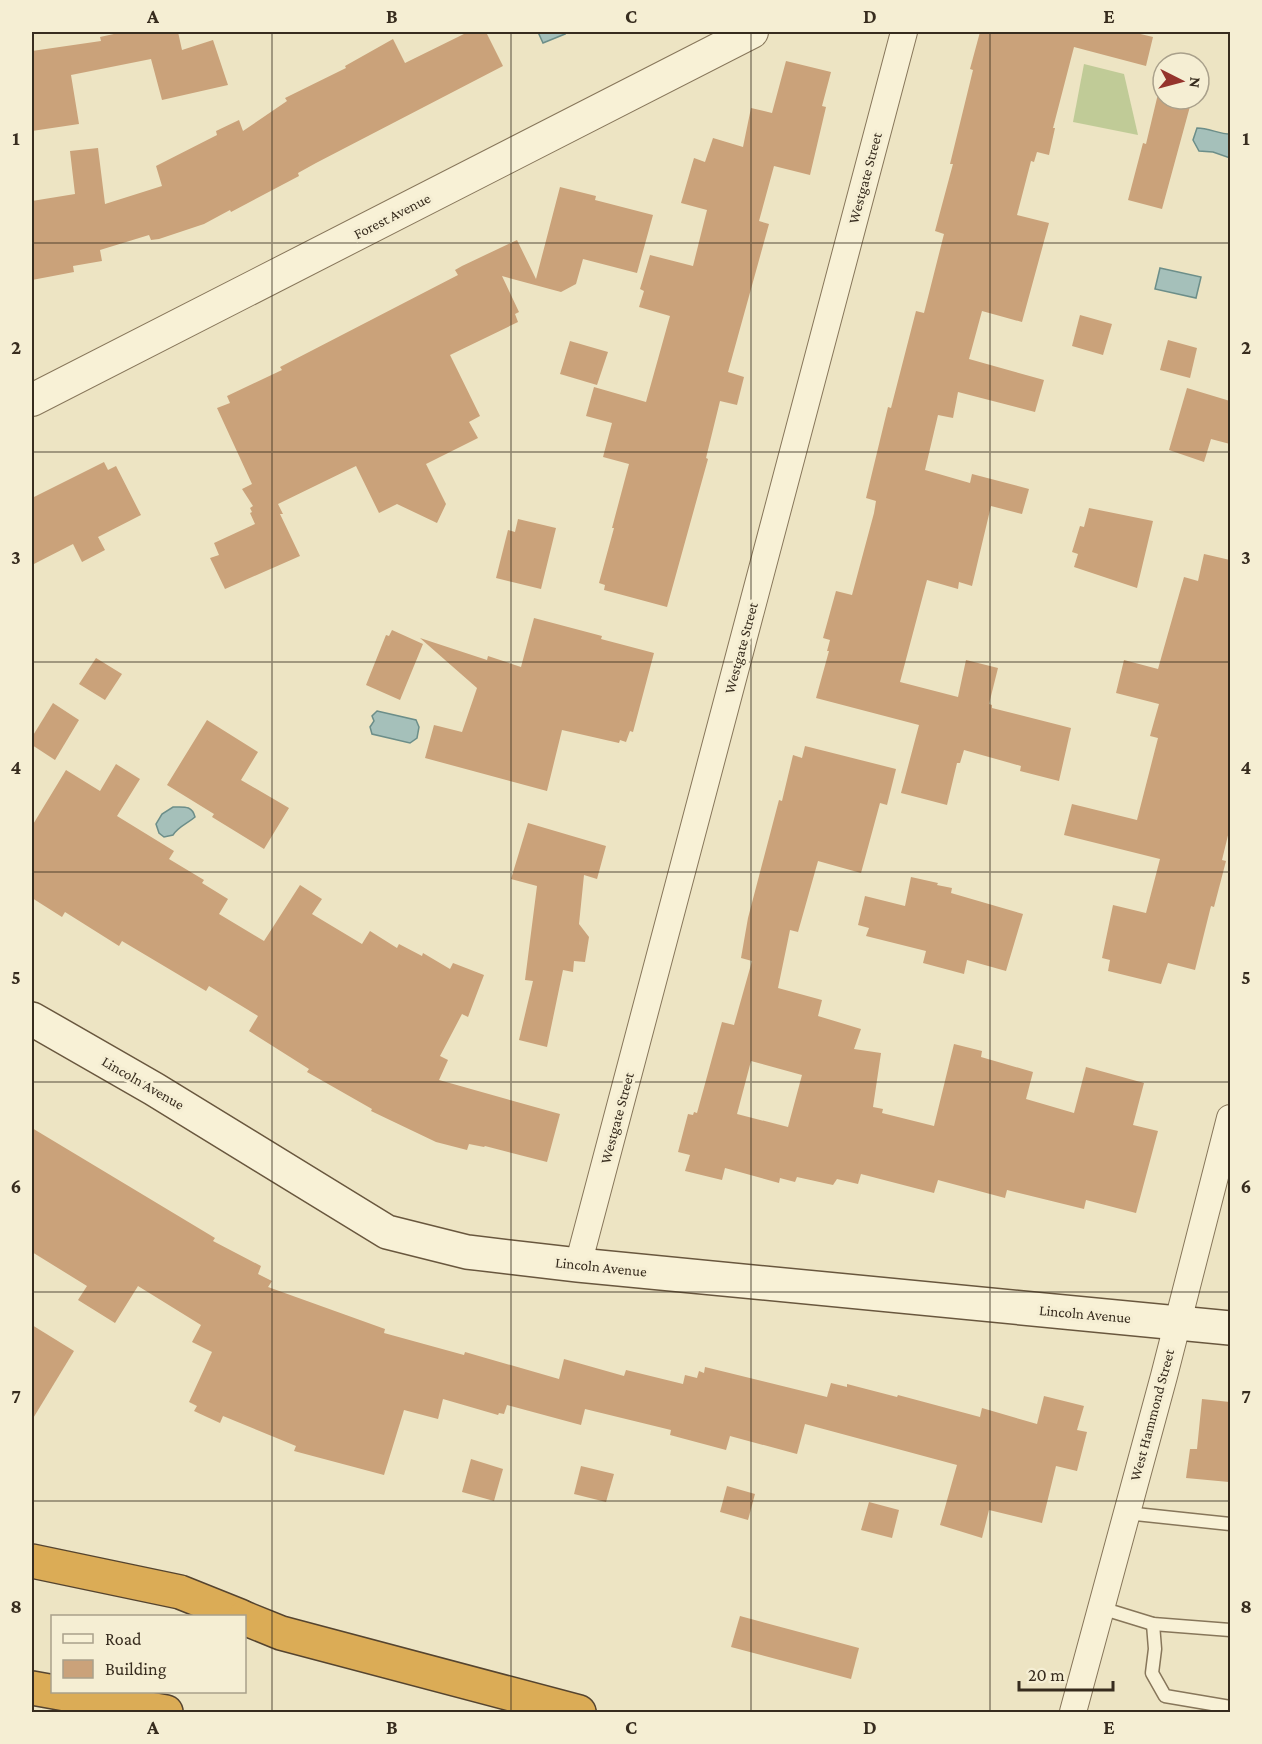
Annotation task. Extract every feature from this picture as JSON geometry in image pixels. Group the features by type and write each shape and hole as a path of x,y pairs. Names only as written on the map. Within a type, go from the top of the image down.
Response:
{"highway":[{"path":"32,1561 180,1592 235,1615"},
{"path":"246,1619 281,1633 579,1713"},
{"path":"32,1688 51,1692"},
{"path":"59,1693 166,1713"}],"main road":[{"name":"Lincoln Avenue","path":"32,1019 154,1089 387,1232 467,1252 578,1265 1230,1328"}],"street":[{"name":"Forest Avenue","path":"32,400 752,32"},
{"name":"Westgate Street","path":"578,1265 904,32"},
{"name":"West Hammond Street","path":"1073,1713 1164,1376 1230,1118"}],"lane":[{"path":"1126,1513 1230,1524"},
{"path":"1101,1608 1153,1624 1230,1630"},
{"path":"1153,1624 1155,1648 1152,1673 1165,1696 1230,1707"}],"green space":[{"path":"1084,64 1124,74 1138,135 1073,122"}],"water":[{"path":"538,32 564,32 565,34 543,43"},
{"path":"1197,128 1230,134 1230,158 1213,152 1199,151 1193,140"},
{"path":"1160,268 1201,277 1196,298 1155,289"},
{"path":"377,711 416,720 419,727 417,738 410,743 372,734 370,727 374,721 372,716"},
{"path":"173,807 190,809 195,817 173,835 164,837 159,833 156,824 162,814"}],"building":[{"path":"123,32 178,32 182,50 213,40 228,85 162,100 151,59 71,75 79,124 32,131 32,51 101,41 100,37"},
{"path":"468,32 486,32 503,66 316,163 298,173 299,176 231,212 230,210 204,224 159,239 151,240 149,235 100,250 102,261 73,266 74,272 32,280 32,201 75,194 70,151 98,148 105,204 162,186 156,166 217,135 216,131 239,120 243,131 287,101 285,98 346,68 345,66 393,39 405,63"},
{"path":"980,32 1132,32 1153,37 1146,66 1074,47 1053,128 1055,128 1049,155 1037,152 1034,162 1031,161 1017,215 1049,223 1022,322 982,311 969,359 1044,380 1035,412 958,392 953,418 938,415 925,470 970,483 972,474 1029,489 1022,514 991,506 972,586 959,582 958,589 927,580 900,682 958,697 966,660 998,668 989,704 992,708 1071,728 1059,781 1020,771 1021,766 964,750 960,763 957,763 947,805 901,793 919,725 816,698 829,651 827,651 830,640 823,638 836,591 852,595 874,513 876,501 866,498 888,407 891,408 916,311 924,313 944,234 935,231 953,164 950,164"},
{"path":"786,61 831,72 822,106 826,107 810,175 774,166 759,221 769,224 728,372 744,377 737,405 720,401 706,458 708,459 667,607 604,590 605,585 599,583 629,464 603,457 612,423 586,416 594,387 646,402 670,316 639,307 644,291 640,289 650,255 693,266 707,210 681,203 694,158 705,162 713,138 743,147 751,108 772,113"},
{"path":"1154,111 1189,111 1162,209 1128,200 1143,143 1146,144"},
{"path":"560,187 596,196 595,200 653,215 637,273 583,259 576,284 561,292 502,276 519,312 515,314 518,322 450,355 480,416 469,422 478,438 426,464 446,504 437,523 397,504 379,513 356,466 278,504 283,514 280,514 300,556 225,589 210,558 219,555 214,543 255,524 250,513 252,512 250,508 253,506 242,489 252,484 217,408 230,403 227,396 282,370 280,367 458,275 455,270 462,266 517,240 536,279"},
{"path":"1080,315 1112,324 1103,355 1072,346"},
{"path":"1168,340 1197,348 1190,378 1160,370"},
{"path":"570,341 608,352 597,385 560,374"},
{"path":"1187,388 1230,401 1230,444 1211,439 1204,462 1169,450"},
{"path":"104,462 108,470 116,466 141,515 98,537 105,550 82,562 73,544 32,565 32,498"},
{"path":"1089,508 1153,521 1137,588 1074,567 1078,554 1072,552 1080,526 1084,527"},
{"path":"518,519 556,528 541,589 496,578 508,530 515,532"},
{"path":"1204,554 1230,560 1230,827 1222,860 1226,861 1214,907 1211,906 1195,970 1168,963 1161,984 1108,971 1110,960 1102,958 1113,905 1146,913 1160,859 1064,835 1072,804 1137,820 1158,738 1150,736 1159,704 1116,693 1124,660 1158,669 1184,577 1198,581"},
{"path":"534,618 654,653 633,732 630,731 626,742 620,740 619,743 562,730 547,791 425,758 434,725 462,732 477,688 420,638 487,660 488,656 521,667"},
{"path":"392,630 423,644 400,700 366,685 386,635 389,636"},
{"path":"96,658 122,674 105,700 79,684"},
{"path":"53,703 79,720 55,760 32,745 32,737"},
{"path":"207,720 258,752 241,780 289,808 264,849 212,817 214,814 167,785"},
{"path":"805,746 896,769 887,805 880,803 861,873 818,861 798,932 790,930 778,988 822,1000 818,1016 861,1029 854,1049 881,1053 873,1107 883,1109 882,1113 934,1126 954,1044 982,1051 981,1057 1033,1072 1026,1099 1074,1113 1086,1067 1144,1083 1133,1125 1158,1131 1136,1213 1086,1200 1084,1209 1007,1190 1005,1198 938,1180 934,1193 861,1174 858,1184 837,1179 833,1185 797,1177 795,1182 780,1178 779,1183 725,1168 722,1180 685,1171 690,1155 678,1152 688,1114 697,1113 722,1022 734,1025 752,961 741,958 748,918 793,755 802,758","holes":["751,1061 802,1075 788,1127 737,1114"]},
{"path":"116,764 140,779 117,816 174,851 169,859 204,880 202,883 228,899 219,914 264,941 300,885 322,899 312,914 362,944 370,931 397,948 399,944 422,956 423,953 450,969 453,963 484,975 468,1017 462,1014 440,1056 448,1060 439,1080 560,1114 547,1162 485,1146 469,1144 467,1150 436,1142 371,1111 372,1109 307,1072 309,1069 249,1031 258,1016 209,986 206,991 122,941 119,946 65,912 62,917 32,898 32,826 66,770 100,791"},
{"path":"528,823 606,846 597,879 584,875 579,924 589,937 585,962 574,961 573,972 563,970 547,1047 519,1040 533,981 525,980 537,886 511,879"},
{"path":"911,877 938,883 937,885 952,888 951,893 1023,914 1006,971 967,960 964,974 923,963 926,951 866,936 869,928 858,925 865,896 905,906"},
{"path":"32,1128 215,1238 213,1241 261,1266 258,1274 272,1281 268,1287 385,1329 384,1333 464,1355 465,1352 559,1379 564,1359 624,1376 626,1370 683,1384 685,1375 697,1378 699,1371 704,1373 705,1367 827,1397 831,1383 847,1387 847,1384 980,1417 982,1408 1037,1424 1044,1396 1084,1406 1077,1430 1087,1432 1077,1471 1056,1466 1042,1523 989,1510 982,1538 940,1525 957,1465 805,1424 797,1454 730,1436 726,1450 670,1435 671,1430 585,1409 581,1425 507,1405 504,1414 499,1413 498,1415 443,1399 438,1419 404,1410 384,1475 294,1451 296,1446 223,1416 220,1423 194,1411 197,1406 189,1402 212,1352 192,1342 201,1325 138,1286 115,1323 78,1300 87,1286 32,1252"},
{"path":"32,1325 74,1351 32,1420"},
{"path":"1202,1399 1230,1402 1229,1482 1186,1478 1190,1449 1197,1449"},
{"path":"471,1459 503,1469 494,1501 462,1492"},
{"path":"581,1466 614,1474 606,1502 574,1494"},
{"path":"727,1486 755,1494 748,1520 720,1512"},
{"path":"869,1502 899,1510 892,1538 861,1530"},
{"path":"740,1616 859,1648 851,1679 731,1647"}]}
